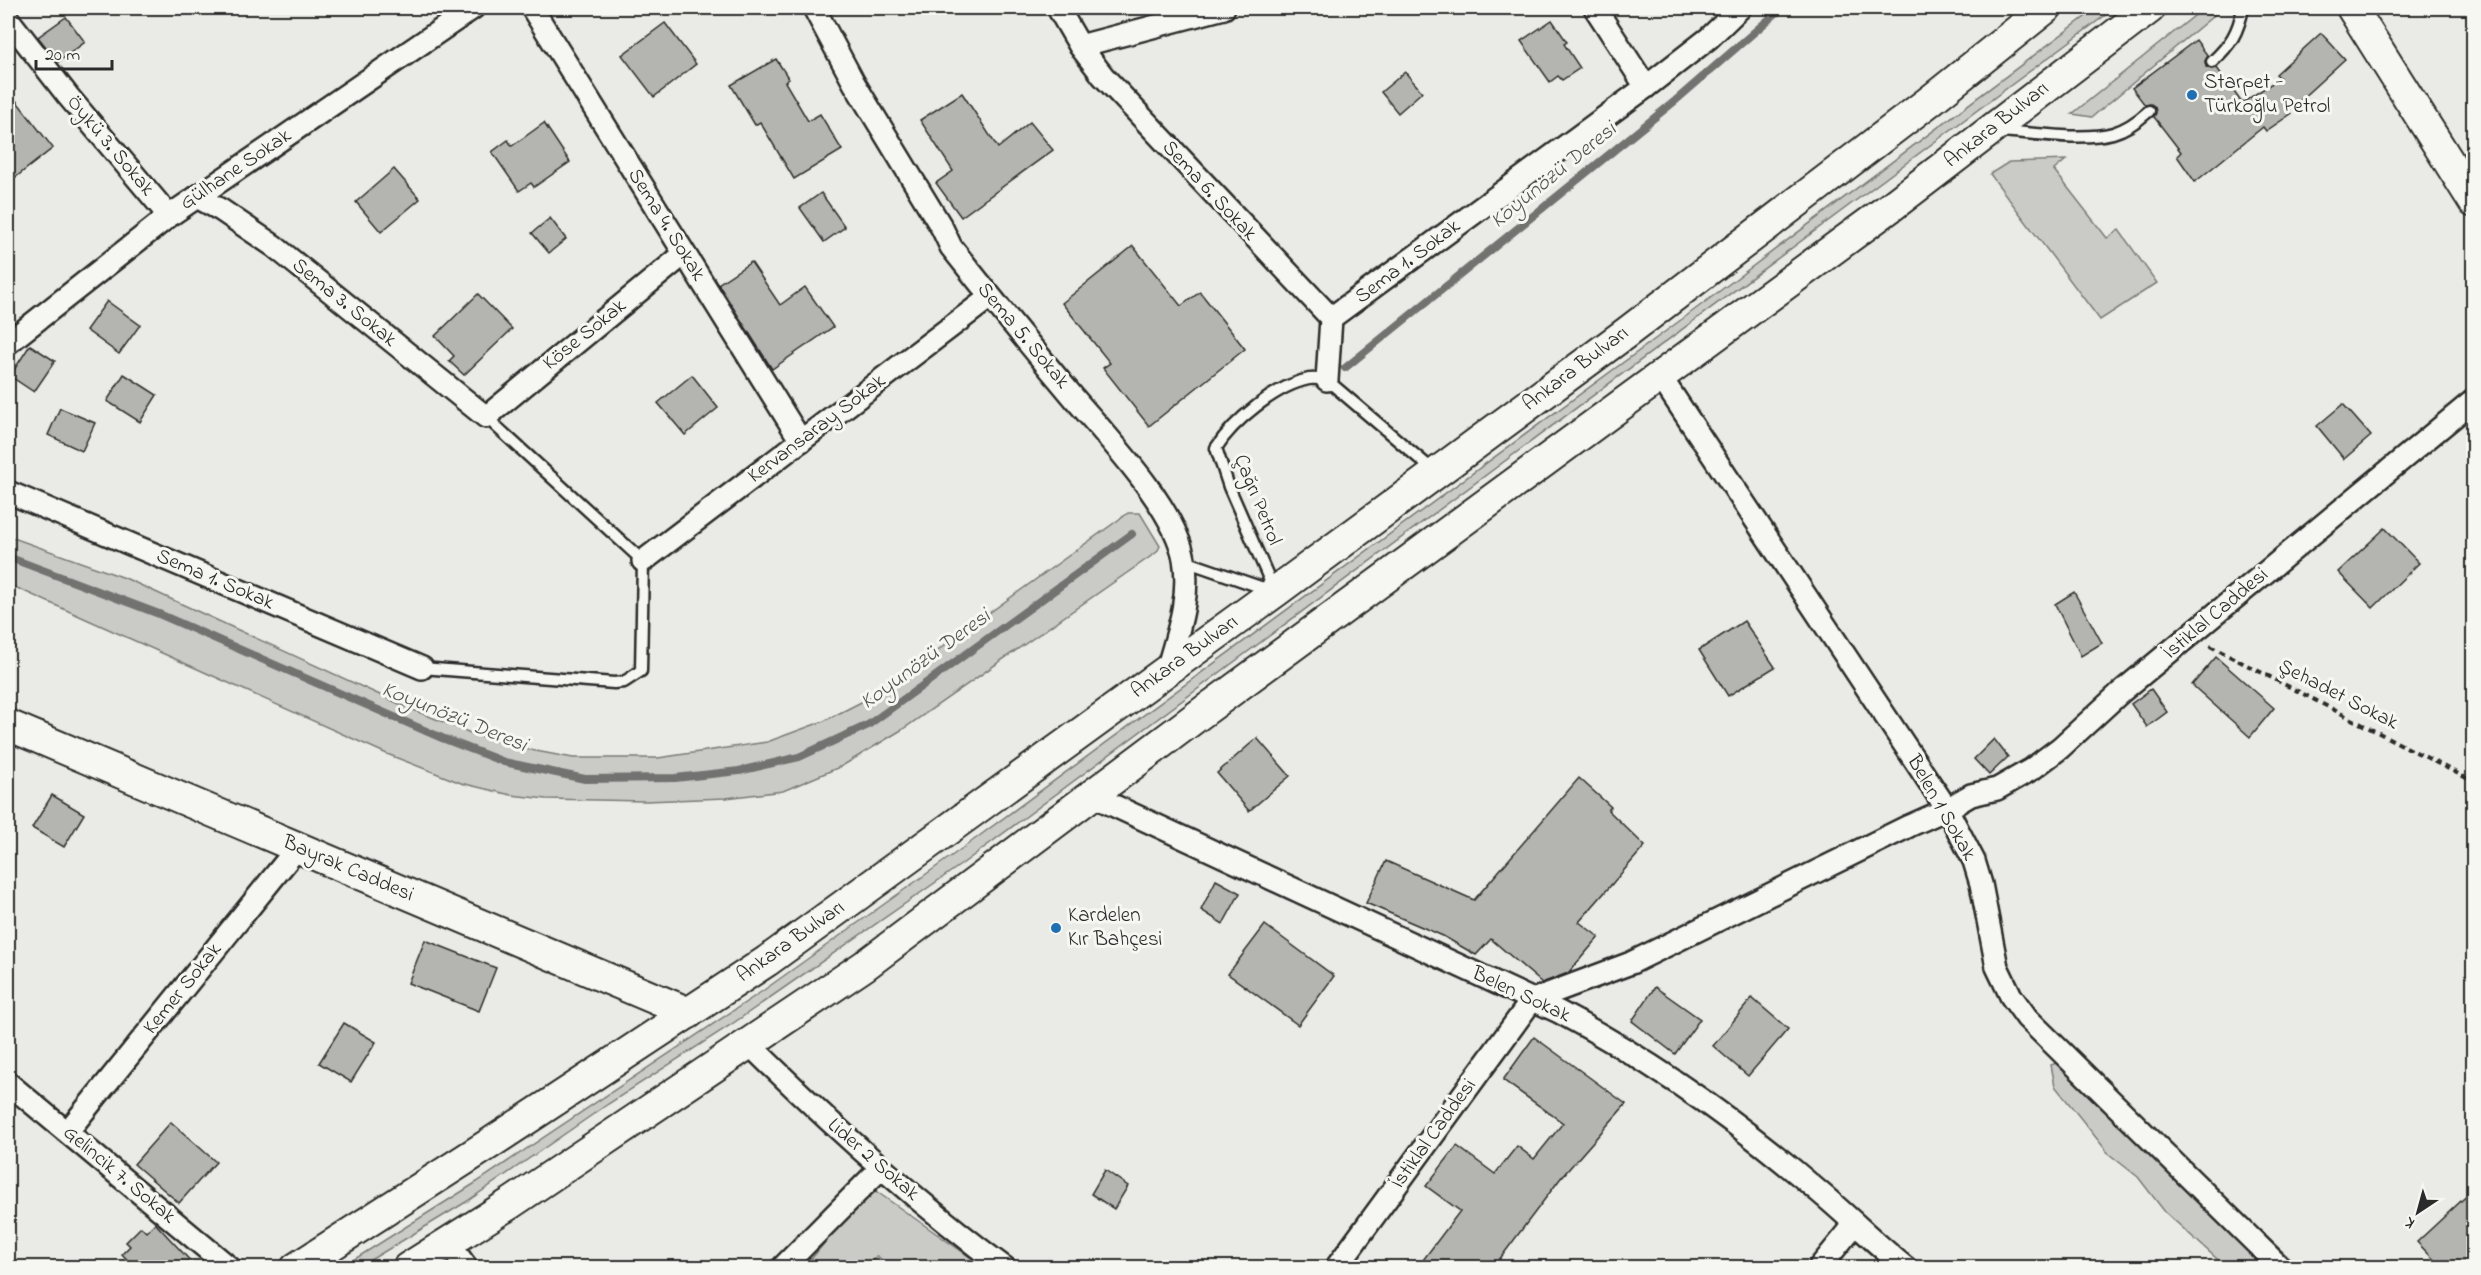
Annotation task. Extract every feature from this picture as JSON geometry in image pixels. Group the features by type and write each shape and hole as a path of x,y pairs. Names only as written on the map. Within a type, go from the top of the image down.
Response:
{"main road":[{"name":"Ankara Bulvarı","path":"296,1268 499,1138 776,954 1275,592 1635,326 2046,8"},
{"name":"Ankara Bulvarı","path":"408,1268 864,966 1092,795 1892,206 2150,8"},
{"path":"2352,8 2474,202"},
{"name":"Bayrak Caddesi","path":"8,725 689,1013"}],"street":[{"name":"Gülhane Sokak","path":"8,344 169,216 473,8"},
{"name":"Sema 4. Sokak","path":"532,8 801,441"},
{"name":"Sema 5. Sokak","path":"814,8 854,83 942,228 951,247 1143,481 1179,537 1185,561 1186,591 1181,620 1167,670"},
{"name":"Sema 6. Sokak","path":"1058,8 1080,46 1103,76 1331,318"},
{"path":"1080,46 1224,8"},
{"path":"1595,8 1646,87"},
{"name":"Sema 1. Sokak","path":"1331,318 1646,87 1709,38 1740,8"},
{"name":"Öykü 3. Sokak","path":"8,19 68,96 169,216"},
{"name":"Sema 3. Sokak","path":"197,197 221,210 274,246 486,417"},
{"name":"Köse Sokak","path":"486,417 684,254"},
{"name":"Kervansaray Sokak","path":"643,561 990,297"},
{"path":"1327,380 1331,318"},
{"name":"Belen 1 Sokak","path":"1660,376 1947,809 1974,861 1981,884 1997,967 2011,996 2027,1018 2281,1268"},
{"name":"İstiklal Caddesi","path":"1336,1268 1532,1000 1631,963 1947,809 1971,795 1996,789 2032,769 2060,748 2189,636 2474,400"},
{"name":"Sema 1. Sokak","path":"8,492 422,668"},
{"name":"Belen Sokak","path":"1092,795 1532,1000 1626,1049 1674,1080 1762,1146 1906,1268"},
{"name":"Kemer Sokak","path":"68,1131 298,847"},
{"name":"Lider 2 Sokak","path":"749,1044 880,1169 1005,1268"},
{"name":"Gelincik 7. Sokak","path":"8,1083 230,1268"},
{"path":"782,1268 880,1169"},
{"path":"1819,1268 1855,1224"},
{"path":"448,1242 466,1268"}],"lane":[{"path":"2212,62 2227,47 2239,27 2243,8"},
{"path":"1990,131 2090,136 2114,133 2134,123 2149,111"},
{"name":"Çağrı Petrol","path":"1275,592 1229,487 1216,448 1226,432 1249,411 1292,384 1311,378 1327,380"},
{"path":"1327,380 1436,473"},
{"path":"422,668 614,683 624,682 641,671 643,561 486,417"},
{"path":"1185,561 1275,592"}],"path":[{"name":"Şehadet Sokak","path":"2189,636 2474,782"}],"shaded area":[{"path":"2097,8 2115,8 962,864 732,1024 608,1104 466,1202 359,1267 342,1267 477,1182 764,990 971,842 1689,314"},
{"path":"2204,8 2218,8 2219,11 2092,117 2072,114"},
{"path":"2066,160 2054,170 2107,238 2119,230 2157,283 2100,320 1990,174 2009,162"},
{"path":"1128,513 1140,513 1160,546 1157,552 903,729 842,766 783,791 726,798 646,801 546,799 511,795 461,783 387,754 8,584 8,536 125,578 406,707 473,734 520,748 573,758 658,758 767,742 824,721 875,695"},
{"path":"2075,1056 2124,1097 2170,1146 2299,1267 2226,1267 2165,1212 2138,1177 2109,1154 2055,1086 2051,1065"},
{"path":"870,1187 984,1267 892,1267 877,1256 866,1267 804,1268"}],"building":[{"path":"66,17 85,42 58,62 38,37"},
{"path":"1552,20 1567,42 1564,44 1580,68 1562,80 1558,76 1550,82 1521,41"},
{"path":"665,23 696,64 654,97 622,55"},
{"path":"2321,33 2345,59 2288,111 2291,114 2266,131 2263,127 2195,182 2177,156 2181,152 2154,117 2155,107 2151,104 2145,105 2132,88 2196,40 2208,56 2205,61 2206,67 2217,68 2242,103 2280,78 2276,74"},
{"path":"776,59 789,79 785,82 808,121 820,114 842,150 794,179 760,122 755,125 731,85"},
{"path":"1405,72 1422,92 1398,113 1381,92"},
{"path":"8,90 53,148 16,177 8,166"},
{"path":"962,93 998,148 1030,122 1053,150 961,217 936,183 953,171 920,120"},
{"path":"544,123 570,162 534,187 531,183 519,191 492,152 508,140 512,146"},
{"path":"394,169 420,199 381,232 356,202"},
{"path":"821,193 845,227 824,242 800,208"},
{"path":"550,218 566,239 549,253 532,233"},
{"path":"1133,246 1181,306 1200,292 1245,349 1149,426 1103,368 1110,363 1062,303"},
{"path":"751,262 780,305 805,287 833,327 772,369 718,284"},
{"path":"478,294 512,329 464,375 449,361 454,356 435,336"},
{"path":"107,301 140,325 119,354 86,330"},
{"path":"30,345 55,361 34,392 10,376"},
{"path":"124,374 157,395 140,422 107,401"},
{"path":"692,375 718,408 685,435 658,403"},
{"path":"2343,404 2371,436 2344,459 2317,426"},
{"path":"60,408 95,423 82,451 48,435"},
{"path":"2385,528 2419,563 2373,608 2338,572"},
{"path":"2074,592 2102,643 2081,656 2055,604"},
{"path":"1744,621 1775,667 1728,696 1699,650"},
{"path":"2216,657 2274,708 2250,737 2192,685"},
{"path":"2151,689 2167,712 2147,727 2131,704"},
{"path":"1257,738 1290,776 1249,811 1217,773"},
{"path":"1994,739 2008,757 1989,775 1974,759"},
{"path":"1579,778 1611,807 1608,810 1645,846 1579,922 1599,937 1568,973 1542,983 1491,939 1476,955 1443,936 1366,903 1386,861 1474,900"},
{"path":"52,795 84,814 64,847 32,828"},
{"path":"1216,880 1240,893 1223,924 1201,910"},
{"path":"1265,925 1334,976 1298,1025 1228,974"},
{"path":"425,940 496,968 479,1011 408,983"},
{"path":"1655,987 1700,1019 1675,1054 1632,1021"},
{"path":"1752,998 1788,1029 1748,1076 1713,1046"},
{"path":"344,1023 376,1042 351,1082 319,1063"},
{"path":"1534,1037 1626,1104 1560,1179 1493,1268 1417,1268 1460,1211 1426,1186 1457,1146 1495,1174 1517,1146 1534,1159 1563,1123 1503,1080"},
{"path":"171,1122 216,1162 179,1203 134,1164"},
{"path":"1105,1170 1128,1186 1114,1209 1091,1194"},
{"path":"2474,1189 2474,1268 2442,1268 2417,1242"},
{"path":"155,1223 197,1268 135,1268 122,1254 130,1246 126,1242 141,1227 146,1232"}],"waterway":[{"name":"Koyunözü Deresi","path":"1345,368 1675,101 1782,8"},
{"name":"Koyunözü Deresi","path":"8,557 159,614 442,738 504,762 585,779 675,778 739,771 799,757 868,725 1132,534"}],"place":[{"name":"Starpet - Türkoğlu Petrol","path":"2192,95"},
{"name":"Kardelen Kır Bahçesi","path":"1056,928"}]}
